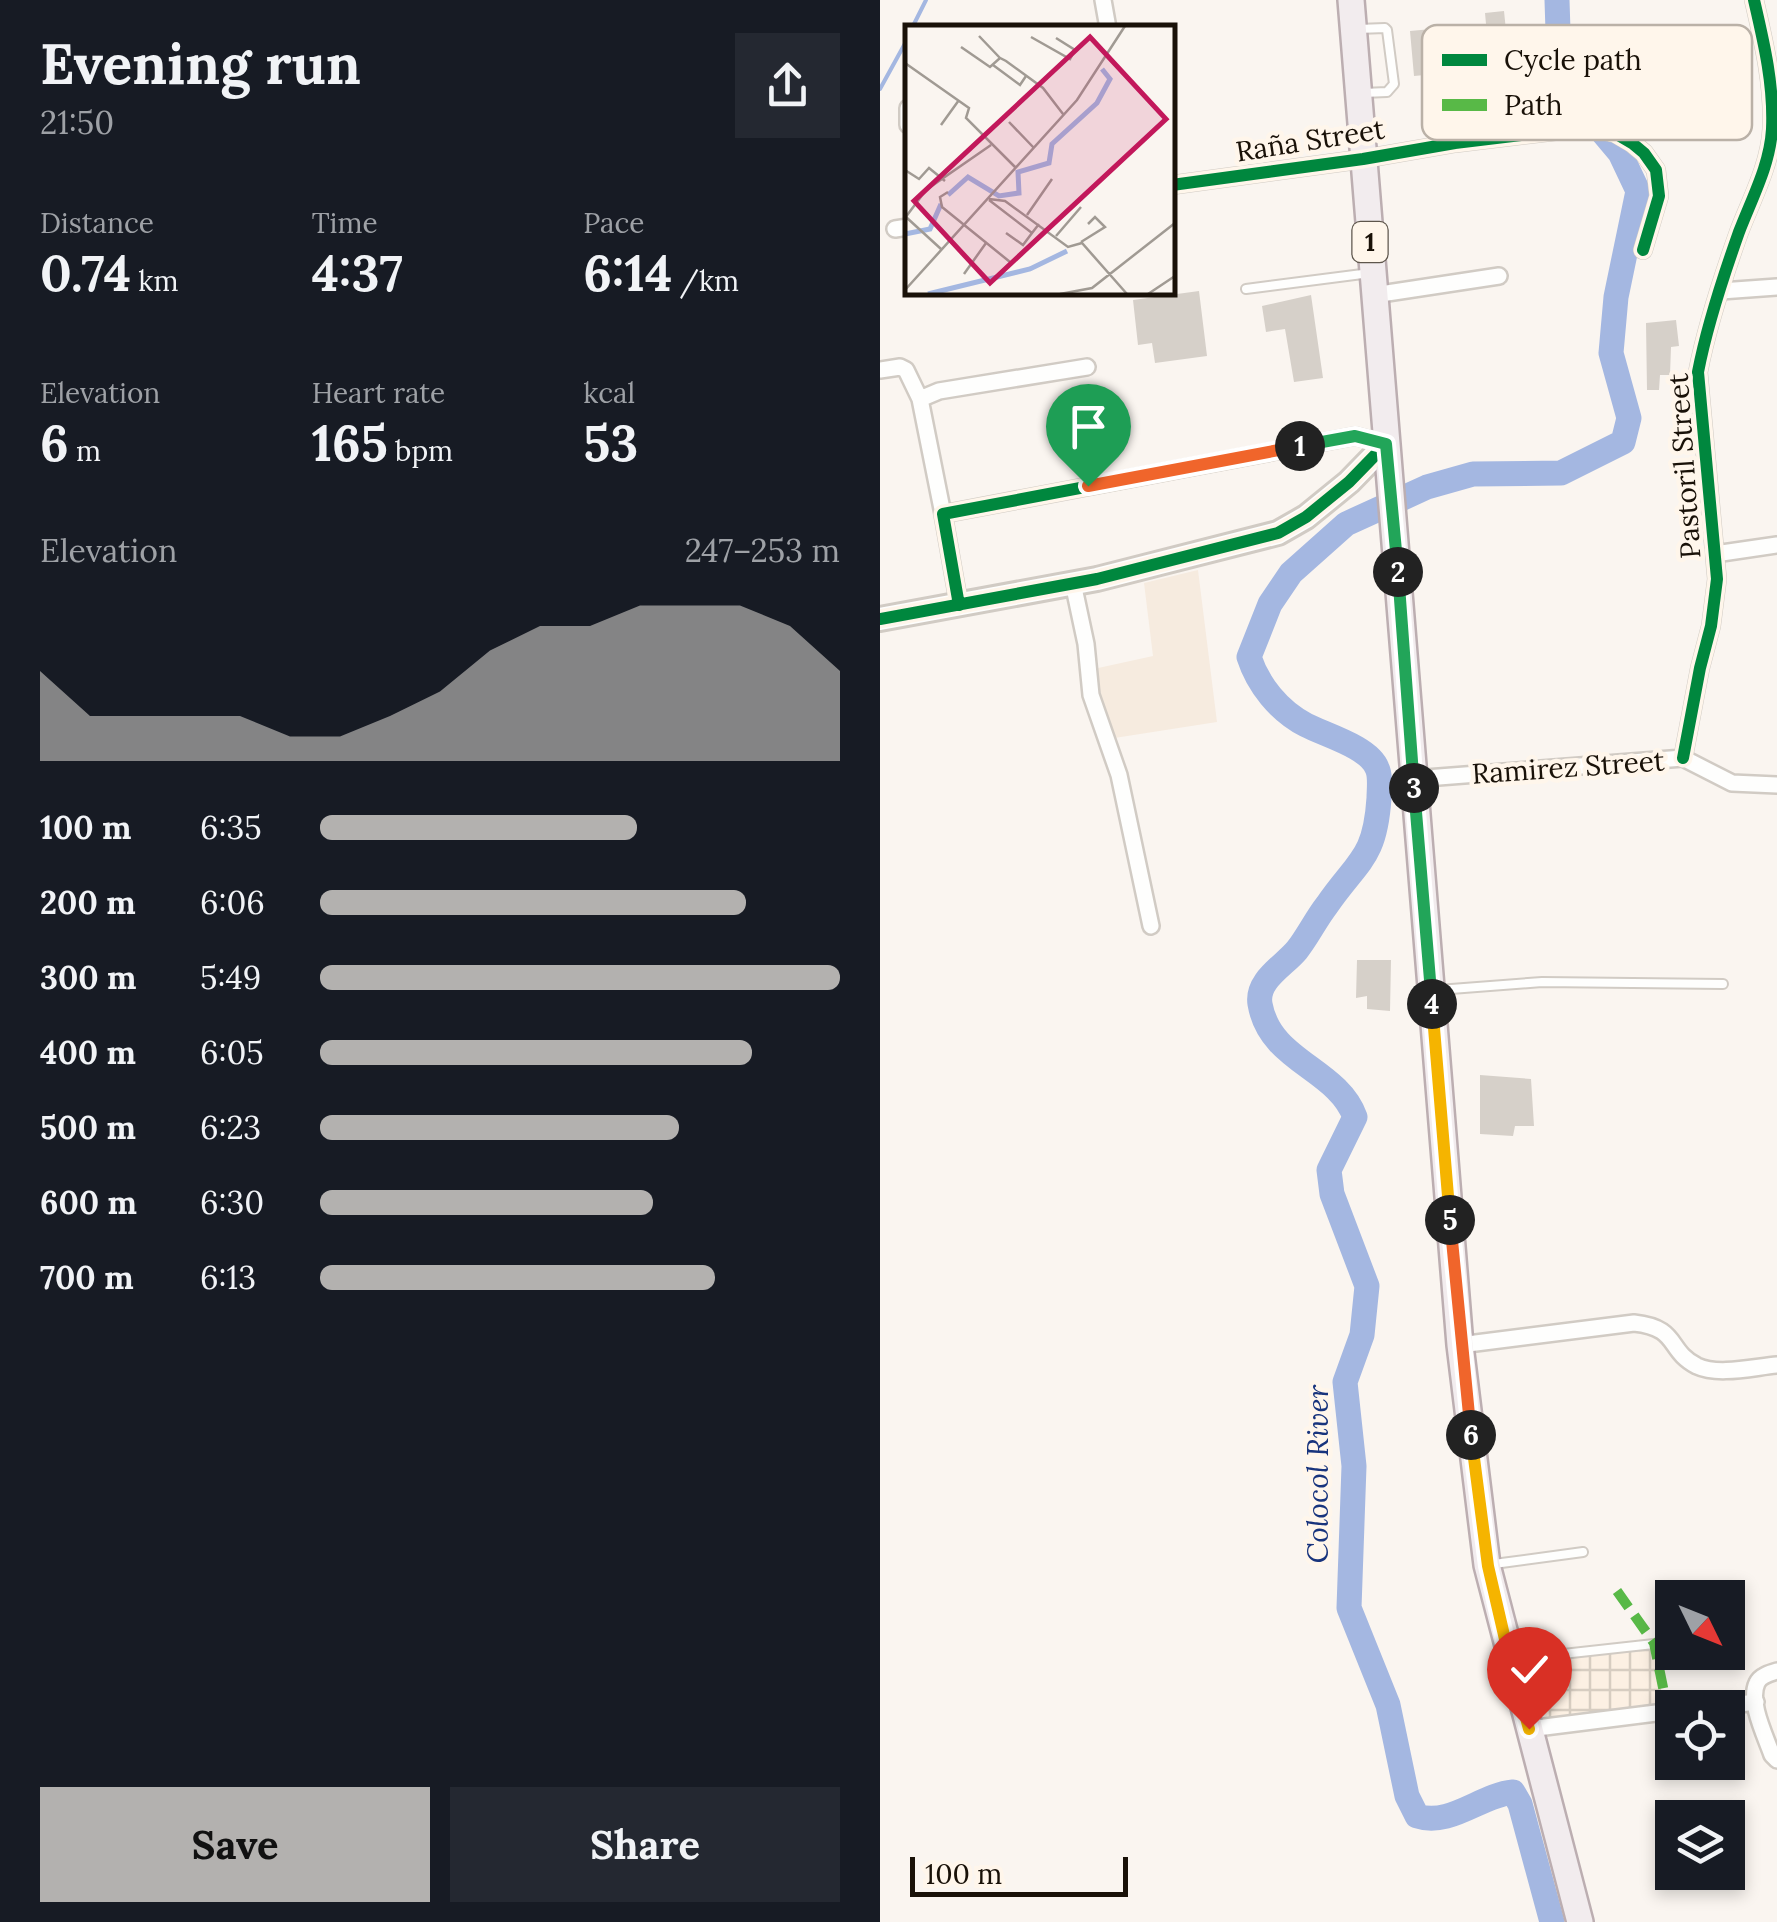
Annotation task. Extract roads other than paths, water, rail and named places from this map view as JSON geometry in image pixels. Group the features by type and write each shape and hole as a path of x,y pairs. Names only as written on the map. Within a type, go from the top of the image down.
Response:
{"main road":[{"name":"1","path":"1351,0 1460,1345 1488,1566 1580,1922"}],"street":[{"path":"1102,0 1107,25"},
{"name":"Pastoril Street","path":"1684,758 1717,579 1698,372 1721,290 1768,156 1772,129 1773,76 1754,0"},
{"name":"Raña Street","path":"1175,185 1480,140"},
{"name":"Raña Street","path":"1625,140 1644,153 1656,170 1659,196 1643,250"},
{"path":"1374,284 1499,276"},
{"path":"1721,290 1777,287"},
{"path":"920,399 938,391 1087,367"},
{"path":"880,370 906,370 920,399 959,605"},
{"path":"880,620 1074,584 1278,534 1349,482 1386,444 1355,436 943,514"},
{"path":"1715,554 1777,545"},
{"path":"1074,584 1091,695 1118,775 1151,926"},
{"name":"Ramirez Street","path":"1413,780 1684,758 1732,783 1777,785"},
{"path":"1460,1345 1634,1323 1662,1329 1686,1357 1703,1368 1777,1365"},
{"path":"1777,1670 1756,1685 1756,1702 1777,1760"},
{"path":"1745,1703 1756,1702"},
{"path":"1529,1729 1655,1713"}],"lane":[{"path":"1354,29 1388,30 1394,84 1387,92 1359,94"},
{"path":"1246,290 1374,284"},
{"path":"1430,990 1542,982 1723,984"},
{"path":"1488,1566 1584,1552"},
{"path":"1510,1660 1655,1644"}],"waterway":[{"path":"914,25 926,0"},
{"name":"Colocol River","path":"1557,0 1558,25"},
{"path":"880,89 905,43"},
{"name":"Colocol River","path":"1552,1922 1520,1804 1513,1792 1453,1814 1417,1816 1407,1796 1388,1705 1349,1608 1354,1466 1345,1382 1362,1335 1367,1286 1332,1194 1329,1170 1355,1117 1334,1087 1277,1039 1266,1023 1260,995 1267,981 1297,950 1369,847 1377,818 1379,775 1365,754 1306,725 1278,705 1249,657 1270,604 1291,573 1346,524 1427,487 1473,474 1561,473 1623,442 1629,418 1611,353 1616,297 1638,191 1620,153 1609,140"}]}
